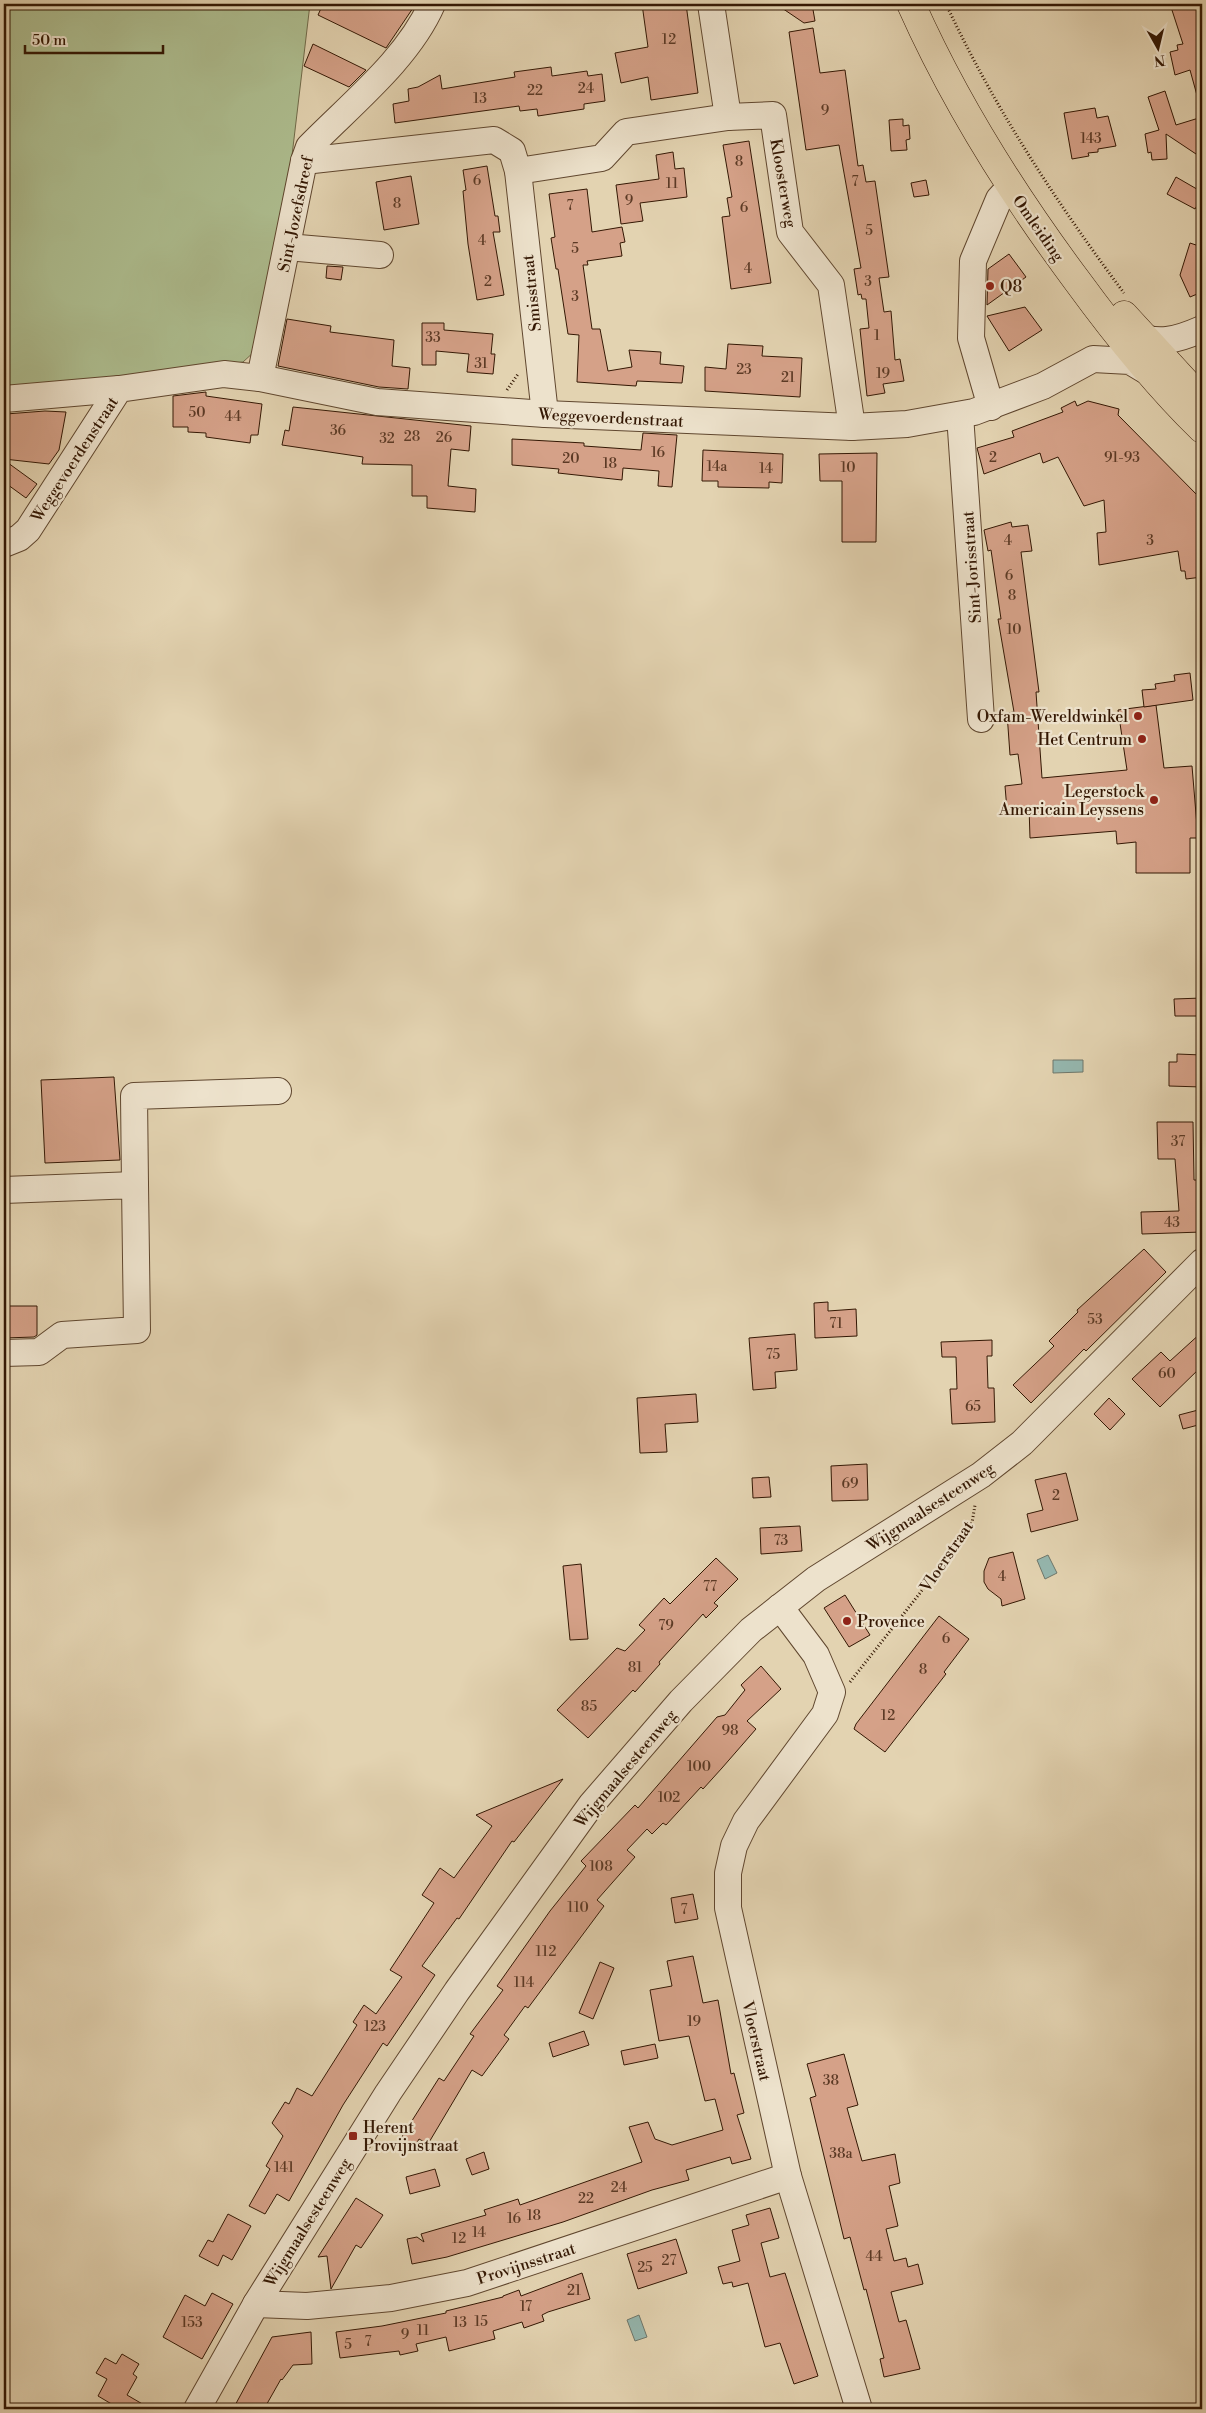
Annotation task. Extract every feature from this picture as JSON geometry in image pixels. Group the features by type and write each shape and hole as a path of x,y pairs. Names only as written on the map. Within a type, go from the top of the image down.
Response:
{"main road":[{"name":"Omleiding","path":"911,4 941,68 1010,187 1106,320 1145,370 1202,429"},
{"name":"Omleiding","path":"928,4 975,95 1043,205 1098,282 1146,340 1202,400"}],"street":[{"name":"Sint-Jozefsdreef","path":"260,378 304,161 310,147 397,58 425,20 432,4"},
{"path":"518,172 602,158 626,132 728,117 711,4"},
{"name":"Kloosterweg","path":"728,117 773,115 790,232 831,285 852,428"},
{"name":"Smisstraat","path":"304,161 494,140 512,151 518,172 545,414"},
{"path":"991,407 971,338 973,261 999,199 1010,187"},
{"path":"287,247 380,255"},
{"path":"1145,370 1130,361 1093,359 1105,335 1106,320 1146,340 1182,338 1202,329"},
{"name":"Weggevoerdenstraat","path":"4,399 119,389 224,374 260,378 377,402 545,414 852,428 907,424 991,407 1043,386 1093,359"},
{"name":"Weggevoerdenstraat","path":"4,544 19,538 28,530 119,389"},
{"name":"Sint-Jorisstraat","path":"960,414 982,719"},
{"path":"4,1353 39,1352 62,1335 137,1330 134,1096 278,1091"},
{"path":"4,1190 135,1185"},
{"name":"Wijgmaalsesteenweg","path":"197,2409 256,2304 388,2093 457,1991 591,1805 681,1701 751,1630 780,1606 825,1573 981,1475 1022,1443 1202,1262"},
{"path":"780,1606 816,1655 832,1692"},
{"name":"Vloerstraat","path":"832,1692 825,1714 746,1821 734,1846 728,1873 728,1908 788,2176 859,2409"},
{"name":"Provijnsstraat","path":"256,2304 307,2306 391,2298 468,2282 788,2176"}],"path":[{"path":"946,4 985,81 1039,173 1130,300"},
{"path":"490,410 537,348"},
{"name":"Vloerstraat","path":"832,1692 854,1680 972,1523 981,1475"}],"green space":[{"path":"4,4 310,4 291,164 255,351 243,362 4,392"}],"water":[{"path":"1053,1060 1083,1060 1083,1072 1053,1073"},
{"path":"1048,1555 1057,1573 1045,1579 1037,1560"},
{"path":"639,2315 647,2337 635,2341 627,2320"}],"building":[{"path":"323,4 404,4 413,8 386,48 318,15"},
{"path":"642,4 686,4 698,93 651,100 648,77 621,83 615,53 648,47"},
{"path":"776,4 812,4 815,21 804,23"},
{"path":"1170,4 1202,4 1202,98 1198,99 1190,70 1175,75 1170,52 1178,50 1177,45 1183,44"},
{"path":"813,28 820,73 845,70 858,166 863,165 866,182 875,181 889,277 879,278 884,312 891,311 895,360 900,359 904,381 883,384 885,393 867,396 860,329 869,328 866,299 862,299 861,294 858,295 854,269 861,268 839,145 806,150 789,32"},
{"path":"313,44 366,70 349,87 304,66"},
{"path":"551,67 552,76 587,71 588,76 602,74 605,101 584,104 584,109 538,116 537,109 520,111 519,106 395,123 393,104 409,101 408,89 418,87 440,75 442,89 515,77 514,72"},
{"path":"1165,91 1176,125 1202,117 1202,158 1166,134 1167,159 1152,160 1151,152 1148,153 1145,134 1159,130 1148,97"},
{"path":"1095,108 1097,118 1108,116 1116,146 1098,149 1098,152 1088,153 1089,156 1072,159 1064,113"},
{"path":"903,119 903,126 909,125 910,139 906,140 907,150 891,151 889,120"},
{"path":"749,141 771,283 731,289 722,217 730,216 727,198 732,197 723,145"},
{"path":"673,152 675,169 684,168 687,197 640,203 643,221 621,224 616,185 659,179 656,155"},
{"path":"487,166 495,216 498,216 500,232 493,232 504,295 477,300 468,244 463,191 466,190 463,170"},
{"path":"411,176 419,224 384,230 376,182"},
{"path":"1176,177 1202,192 1202,197 1195,209 1167,194"},
{"path":"926,180 929,195 914,197 911,183"},
{"path":"587,189 592,232 622,227 625,242 620,243 622,256 587,261 588,265 583,265 592,329 600,329 608,371 632,367 629,350 661,352 660,364 684,366 682,383 637,381 636,386 577,382 579,335 568,334 551,238 555,237 549,194"},
{"path":"1190,243 1202,247 1202,292 1190,297 1180,275"},
{"path":"1009,254 1026,277 987,305 988,269"},
{"path":"327,266 343,267 341,280 326,278"},
{"path":"1025,307 1042,330 1009,351 987,316"},
{"path":"287,319 331,326 330,332 394,340 392,366 410,368 408,389 379,387 278,366"},
{"path":"422,323 444,323 444,330 493,334 491,354 495,354 493,374 467,372 469,354 436,351 436,365 422,365"},
{"path":"728,344 763,346 762,356 802,358 800,397 705,391 705,367 726,369"},
{"path":"206,392 206,396 262,404 258,435 251,435 250,443 206,437 206,433 188,432 188,427 173,427 173,396"},
{"path":"1075,401 1077,406 1088,401 1119,409 1118,415 1202,500 1202,577 1186,579 1185,571 1181,571 1178,551 1099,565 1097,533 1106,532 1104,500 1084,506 1058,457 1043,463 1040,453 984,474 977,448 1014,437 1012,431 1063,412 1061,408"},
{"path":"293,407 471,426 469,451 451,449 448,486 476,489 475,512 427,508 427,496 412,496 412,465 362,464 363,457 282,445 285,430 289,431"},
{"path":"45,411 66,412 59,450 49,464 4,459 6,414"},
{"path":"643,433 677,435 672,487 658,486 659,471 623,468 622,480 558,473 559,469 512,465 512,439 584,443 584,446 641,450"},
{"path":"703,450 783,454 782,483 769,482 769,488 718,487 718,481 702,481"},
{"path":"877,453 876,542 842,542 842,481 820,481 819,454"},
{"path":"4,460 37,484 26,498 4,482"},
{"path":"1011,522 1012,527 1028,525 1032,551 1021,552 1039,692 1036,692 1042,778 1127,770 1118,710 1156,705 1164,768 1192,766 1198,838 1190,838 1190,873 1136,873 1136,842 1117,844 1116,831 1030,838 1029,807 1007,810 1005,786 1022,784 1018,754 1010,755 1007,713 1014,712 998,619 1001,619 991,550 988,551 984,530"},
{"path":"1190,673 1193,700 1144,707 1142,690 1156,689 1155,684 1175,681 1174,675"},
{"path":"1202,998 1202,1016 1175,1016 1174,999"},
{"path":"1177,1054 1202,1055 1202,1087 1169,1086 1169,1062 1177,1062"},
{"path":"114,1077 120,1160 45,1163 41,1080"},
{"path":"1157,1122 1193,1122 1194,1180 1202,1180 1202,1232 1142,1234 1141,1212 1179,1211 1175,1159 1158,1159"},
{"path":"1144,1249 1166,1272 1086,1351 1084,1349 1031,1403 1013,1385 1054,1346 1049,1341 1078,1312 1077,1310"},
{"path":"828,1302 828,1311 856,1309 857,1336 815,1338 814,1303"},
{"path":"4,1306 37,1306 37,1335 34,1337 4,1338"},
{"path":"1202,1332 1202,1366 1160,1407 1132,1379 1161,1352 1170,1361"},
{"path":"795,1334 797,1370 775,1372 776,1388 753,1390 749,1338"},
{"path":"992,1340 992,1356 987,1356 988,1388 994,1388 995,1422 952,1424 950,1389 957,1389 956,1357 942,1357 941,1342"},
{"path":"696,1394 698,1422 665,1424 667,1452 640,1453 637,1398"},
{"path":"1109,1398 1125,1414 1110,1430 1094,1414"},
{"path":"1202,1409 1202,1424 1183,1429 1179,1415"},
{"path":"867,1464 868,1500 832,1501 831,1466"},
{"path":"1066,1473 1078,1520 1031,1532 1027,1514 1043,1510 1035,1480"},
{"path":"769,1477 771,1497 753,1498 752,1478"},
{"path":"800,1526 802,1551 761,1554 760,1528"},
{"path":"1013,1552 1025,1599 1002,1606 1001,1599 988,1589 984,1582 984,1571 989,1558"},
{"path":"716,1558 738,1579 714,1603 718,1606 706,1618 703,1614 659,1662 660,1664 635,1692 633,1690 588,1738 557,1710 617,1648 625,1651 645,1630 639,1625 664,1598 670,1604"},
{"path":"581,1564 588,1639 570,1640 563,1566"},
{"name":"Provence","path":"845,1595 870,1635 849,1647 824,1608"},
{"path":"939,1616 969,1639 944,1672 946,1674 885,1752 854,1729"},
{"path":"761,1666 781,1689 747,1721 756,1729 703,1789 701,1787 666,1825 663,1823 652,1834 647,1829 627,1850 635,1857 597,1900 604,1906 528,2008 525,2006 504,2035 509,2039 482,2076 472,2070 428,2144 419,2139 415,2146 401,2138 439,2078 444,2081 474,2036 470,2034 503,1990 497,1986 550,1911 586,1866 581,1861 635,1805 638,1808 717,1717 725,1715 745,1690 741,1685"},
{"path":"563,1779 514,1842 512,1841 459,1919 457,1918 422,1966 435,1975 387,2046 383,2043 343,2105 289,2201 277,2194 265,2214 249,2206 270,2169 266,2166 283,2136 272,2123 285,2102 289,2104 297,2088 312,2096 357,2025 353,2022 364,2005 376,2014 402,1977 390,1970 434,1903 422,1895 440,1868 454,1878 492,1826 476,1815"},
{"path":"693,1894 698,1919 675,1923 671,1898"},
{"path":"693,1956 703,2003 718,2000 731,2074 734,2073 744,2113 737,2115 751,2159 732,2164 730,2157 686,2170 689,2180 652,2190 563,2222 447,2257 412,2264 407,2239 417,2237 424,2242 421,2234 486,2215 484,2210 518,2199 520,2205 642,2162 629,2127 648,2122 655,2139 672,2145 723,2130 715,2099 705,2101 689,2036 659,2041 650,1990 672,1986 667,1961"},
{"path":"600,1962 614,1968 593,2019 579,2013"},
{"path":"584,2031 589,2045 553,2057 549,2043"},
{"path":"655,2044 658,2058 624,2065 621,2051"},
{"path":"844,2054 858,2105 847,2108 862,2161 895,2154 900,2183 889,2186 898,2226 886,2229 894,2261 906,2258 908,2267 918,2264 923,2284 891,2292 899,2322 906,2320 920,2369 884,2377 880,2359 884,2358 866,2289 864,2290 850,2237 844,2239 810,2098 816,2096 807,2064"},
{"path":"484,2152 489,2169 472,2175 466,2159"},
{"path":"435,2169 440,2186 410,2194 406,2177"},
{"path":"356,2198 383,2215 361,2248 356,2245 331,2289 327,2256 318,2257"},
{"path":"770,2208 779,2238 761,2243 770,2277 785,2273 818,2376 794,2384 780,2343 765,2347 748,2283 733,2287 732,2282 723,2284 718,2267 740,2261 732,2230 749,2225 746,2215"},
{"path":"228,2214 251,2226 232,2260 223,2255 218,2266 199,2256 208,2240 213,2242"},
{"path":"676,2239 687,2273 638,2289 627,2254"},
{"path":"582,2273 590,2299 548,2312 542,2315 544,2321 524,2328 522,2322 493,2331 495,2339 449,2351 446,2337 416,2344 418,2351 400,2355 399,2351 340,2358 336,2332 382,2326 446,2313 446,2311 503,2297 519,2290 521,2296"},
{"path":"212,2293 233,2304 202,2359 163,2337 185,2295 205,2306"},
{"path":"311,2332 312,2364 293,2365 281,2379 264,2409 233,2409 272,2337"},
{"path":"122,2354 139,2364 133,2374 137,2377 127,2395 151,2409 120,2409 98,2396 107,2379 96,2373 105,2358 116,2364"}],"place":[{"name":"Q8","path":"990,286"},
{"name":"Oxfam-Wereldwinkel","path":"1138,716"},
{"name":"Het Centrum","path":"1142,739"},
{"name":"Legerstock Americain Leyssens","path":"1154,800"},
{"name":"Provence","path":"847,1621"},
{"name":"Herent Provijnstraat","path":"353,2136"}]}
